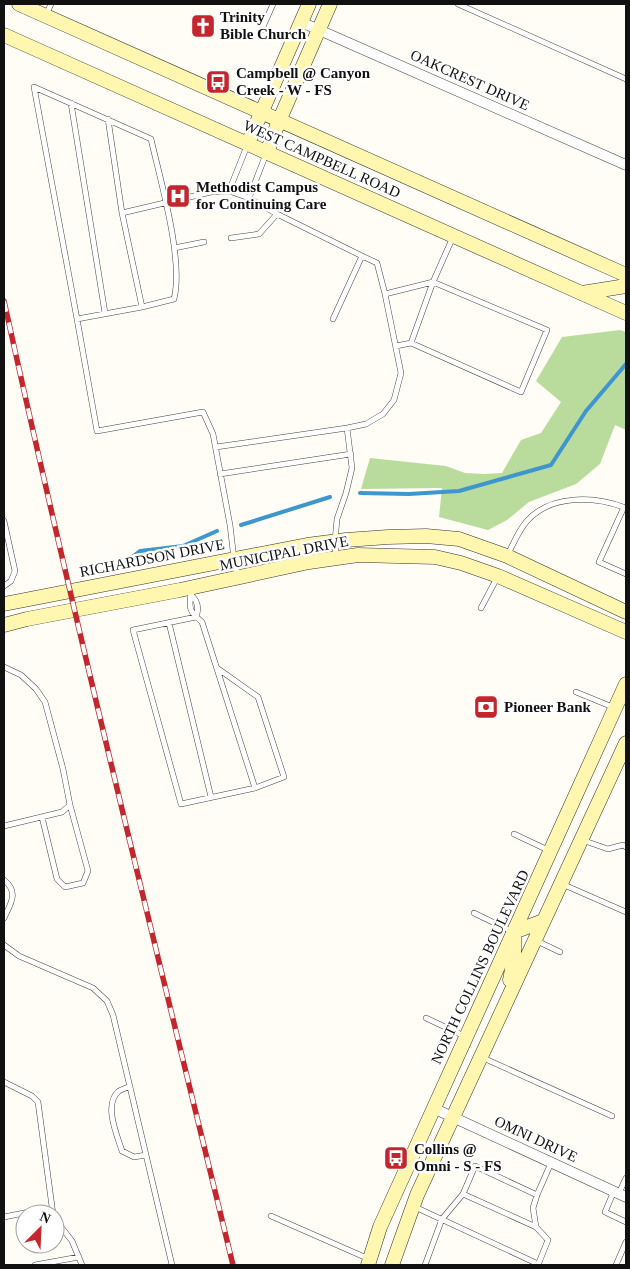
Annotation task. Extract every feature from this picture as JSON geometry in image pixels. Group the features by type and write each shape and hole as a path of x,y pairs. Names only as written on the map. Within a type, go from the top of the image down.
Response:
{"main road":[{"name":"WEST CAMPBELL ROAD","path":"19,4 48,10 279,121 626,275"},
{"path":"248,143 310,4"},
{"path":"267,152 330,4"},
{"name":"WEST CAMPBELL ROAD","path":"4,34 626,313"},
{"path":"582,293 626,286"},
{"name":"MUNICIPAL DRIVE","path":"307,545 388,537 426,536 459,539 507,556 626,612"},
{"name":"RICHARDSON DRIVE","path":"4,604 307,545"},
{"name":"MUNICIPAL DRIVE","path":"4,625 27,619 191,591 309,562 358,555 435,557 461,562 498,576 626,632"},
{"path":"498,576 507,556"},
{"path":"187,568 191,591"},
{"name":"NORTH COLLINS BOULEVARD","path":"368,1262 380,1227 433,1108 626,684"},
{"path":"392,1265 412,1206 626,743"},
{"path":"504,1005 514,959 514,932 543,921"}],"street":[{"name":"OAKCREST DRIVE","path":"301,22 626,165"},
{"name":"OMNI DRIVE","path":"433,1108 620,1194"}],"lane":[{"path":"273,4 262,29 292,42"},
{"path":"458,4 626,79"},
{"path":"77,319 174,299 176,289 174,248 151,138 34,87 97,431 202,412 213,434 216,447 238,578"},
{"path":"71,103 105,313"},
{"path":"108,119 122,213 142,307"},
{"path":"229,191 248,143"},
{"path":"249,198 267,152"},
{"path":"122,213 211,192 229,191 249,198 376,263 386,294 401,372 394,400 383,414 366,424 347,428 216,447"},
{"path":"231,238 259,234 278,214"},
{"path":"411,343 433,282 454,236"},
{"path":"174,248 204,242"},
{"path":"333,319 362,256"},
{"path":"386,294 433,282 547,330 521,392 411,343 396,346"},
{"path":"336,558 337,520 352,468 347,428"},
{"path":"220,474 351,454"},
{"path":"507,556 526,522 539,511 555,504 572,500 595,500 625,507 599,562 626,574"},
{"path":"4,521 15,571 11,581 4,586"},
{"path":"481,608 498,576"},
{"path":"191,591 196,599 199,611 196,617"},
{"path":"196,617 133,630 181,804 255,788 284,777 258,698 217,668"},
{"path":"196,617 202,622 255,788"},
{"path":"169,623 211,798"},
{"path":"4,667 21,675 46,702 70,805 88,871 83,883 65,887 57,879 42,817"},
{"path":"576,692 616,708"},
{"path":"4,826 62,812 70,805"},
{"path":"514,834 550,852"},
{"path":"581,840 608,848 623,845 626,847"},
{"path":"4,880 11,886 13,891 12,900 4,918"},
{"path":"561,883 626,912"},
{"path":"474,912 514,932"},
{"path":"535,940 560,952"},
{"path":"4,945 19,956 93,988 107,1001 113,1015 172,1265"},
{"path":"426,1018 466,1037"},
{"path":"480,1056 612,1116"},
{"path":"4,1082 32,1096 38,1102 52,1204"},
{"path":"130,1086 118,1092 112,1103 112,1117 122,1151 134,1157 146,1155"},
{"path":"536,1227 534,1208 537,1194 552,1162"},
{"path":"425,1265 442,1219 463,1194 475,1166 537,1194"},
{"path":"626,1178 620,1194 604,1212 626,1222"},
{"path":"412,1206 538,1265 548,1240 536,1227 463,1194"},
{"path":"271,1216 368,1262"},
{"path":"65,1232 72,1241 82,1265"},
{"path":"616,1265 626,1242"},
{"path":"35,1265 79,1258"}],"green space":[{"path":"620,330 626,332 626,430 615,425 600,464 576,484 529,502 507,520 488,530 439,517 442,488 361,489 370,458 446,466 465,473 502,473 521,440 541,433 561,402 536,381 562,337"}],"waterway":[{"path":"360,493 409,494 459,491 551,465 586,411 626,364"},
{"path":"241,525 330,497"},
{"path":"123,564 140,551 183,546 217,531"}],"railway":[{"path":"4,301 87,663 233,1265"}],"place":[{"name":"Trinity Bible Church","path":"203,26"},
{"name":"Campbell @ Canyon Creek - W - FS","path":"218,82"},
{"name":"Methodist Campus for Continuing Care","path":"178,196"},
{"name":"Pioneer Bank","path":"486,707"},
{"name":"Collins @ Omni - S - FS","path":"396,1158"}]}
